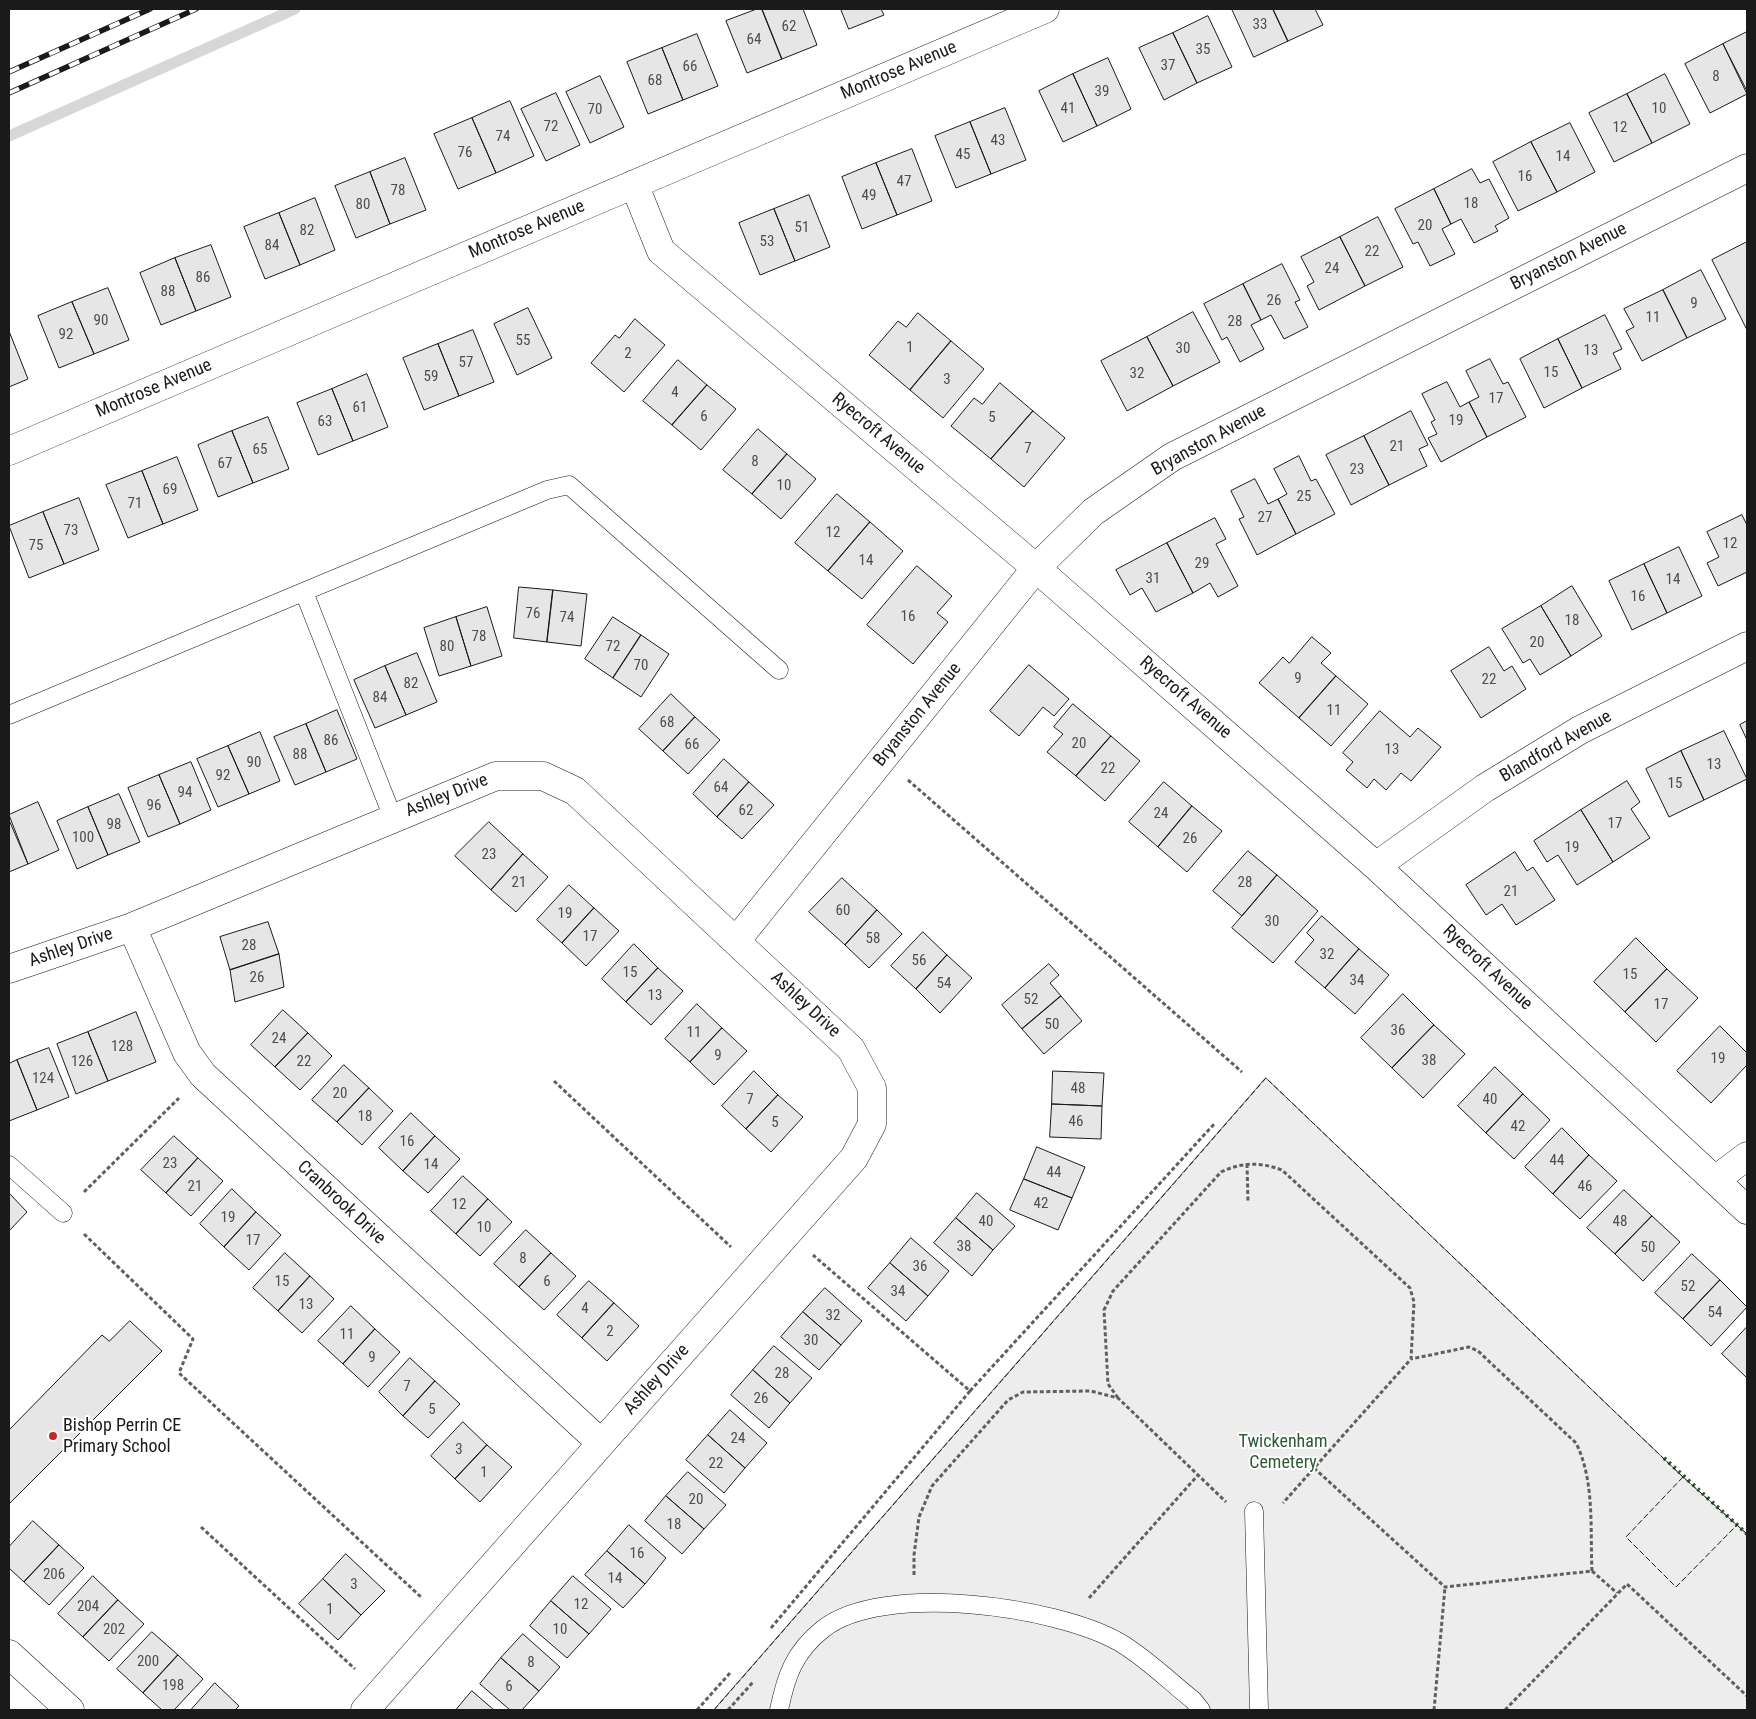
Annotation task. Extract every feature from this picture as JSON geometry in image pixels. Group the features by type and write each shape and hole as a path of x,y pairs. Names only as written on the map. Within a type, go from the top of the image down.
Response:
{"street":[{"name":"Montrose Avenue","path":"9,451 1045,9"},
{"name":"Bryanston Avenue","path":"736,941 1036,568 1093,512 1172,457 1747,168"},
{"name":"Ryecroft Avenue","path":"634,184 661,251 1036,568 1376,866 1747,1210"},
{"name":"Blandford Avenue","path":"1376,866 1485,788 1580,730 1747,646"},
{"name":"Ashley Drive","path":"9,969 132,927 496,776 543,776 575,790 851,1049 872,1088 872,1124 854,1158 373,1702"},
{"name":"Cranbrook Drive","path":"132,927 187,1053 203,1075 601,1443"},
{"path":"1715,1180 1747,1156"},
{"path":"9,1654 70,1710"}],"lane":[{"path":"9,715 547,490 569,485 779,670"},
{"path":"304,592 393,818"},
{"path":"9,1165 63,1214"},
{"path":"1254,1512 1259,1710"},
{"path":"779,1710 785,1680 790,1668 823,1629 863,1610 915,1603 968,1603 1068,1620 1119,1642 1193,1700 1201,1710"}],"path":[{"path":"883,758 1242,1072"},
{"path":"203,1075 63,1214 193,1339 179,1373 446,1619"},
{"path":"554,1081 755,1270"},
{"path":"771,1628 970,1391 1215,1123"},
{"path":"1411,1359 1414,1302 1410,1288 1282,1170 1263,1163 1236,1165 1221,1172 1113,1291 1104,1310 1108,1384 1118,1398 1229,1504 1254,1512 1280,1507 1411,1359 1469,1347 1478,1351 1576,1443 1584,1459 1588,1483 1592,1571 1617,1594"},
{"path":"1247,1164 1248,1202"},
{"path":"788,1233 970,1391"},
{"path":"915,1603 914,1555 919,1516 932,1486 1008,1400 1022,1392 1090,1392 1118,1398"},
{"path":"1314,1468 1445,1587 1592,1571"},
{"path":"1080,1625 1089,1599 1198,1475"},
{"path":"201,1527 373,1702"},
{"path":"1504,1710 1626,1584 1747,1696"},
{"path":"1434,1710 1445,1587"},
{"path":"697,1710 730,1674"}],"shaded area":[{"name":"Twickenham Cemetery","path":"1266,1078 1683,1477 1747,1534 1747,1710 714,1710"}],"building":[{"path":"757,9 762,9 782,59 747,73 726,21"},
{"path":"762,9 803,9 817,45 782,59"},
{"path":"841,9 881,9 884,15 849,29"},
{"path":"1232,9 1273,9 1288,41 1254,57"},
{"path":"1273,9 1315,9 1323,25 1288,41"},
{"path":"1208,16 1232,67 1197,83 1173,33"},
{"path":"1747,32 1747,91 1723,44"},
{"path":"1173,33 1197,83 1164,100 1139,48"},
{"path":"697,34 718,86 683,100 662,48"},
{"path":"1723,44 1747,94 1710,113 1685,64"},
{"path":"662,48 683,100 648,114 627,62"},
{"path":"1108,58 1131,109 1097,126 1073,74"},
{"path":"1073,74 1097,126 1063,142 1039,91"},
{"path":"1665,74 1690,124 1652,143 1627,94"},
{"path":"600,76 624,127 590,143 566,92"},
{"path":"556,93 580,145 546,161 521,109"},
{"path":"1627,94 1652,143 1614,162 1589,113"},
{"path":"510,101 534,156 496,173 472,118"},
{"path":"1005,108 1026,160 991,174 970,122"},
{"path":"472,118 496,173 458,189 434,134"},
{"path":"970,122 991,174 956,188 935,136"},
{"path":"1570,123 1595,172 1557,192 1531,142"},
{"path":"1531,142 1557,192 1518,211 1493,162"},
{"path":"912,149 932,201 897,215 876,163"},
{"path":"405,158 426,210 390,224 370,172"},
{"path":"876,163 897,215 862,229 842,177"},
{"path":"1472,169 1480,183 1489,179 1509,218 1495,226 1498,231 1474,243 1461,219 1451,224 1434,189"},
{"path":"370,172 390,224 356,238 335,186"},
{"path":"1434,189 1451,224 1442,229 1455,254 1430,266 1418,242 1413,244 1395,209"},
{"path":"809,195 830,247 795,261 774,209"},
{"path":"315,198 335,250 300,265 279,213"},
{"path":"774,209 795,261 760,275 739,223"},
{"path":"279,213 300,265 265,279 244,227"},
{"path":"1378,217 1403,267 1365,286 1340,237"},
{"path":"1340,237 1365,286 1319,310 1307,286 1314,282 1301,257"},
{"path":"1747,242 1747,330 1712,260"},
{"path":"211,245 231,297 196,311 175,258"},
{"path":"175,258 196,311 161,325 140,273"},
{"path":"1282,264 1300,300 1295,302 1308,327 1284,339 1271,315 1261,320 1243,284"},
{"path":"1701,270 1726,319 1687,338 1663,290"},
{"path":"1243,284 1261,320 1251,325 1264,349 1240,362 1227,337 1222,340 1204,304"},
{"path":"108,288 129,340 94,354 72,302"},
{"path":"1663,290 1687,338 1642,361 1626,331 1634,327 1624,309"},
{"path":"72,302 94,354 59,368 38,316"},
{"path":"528,308 552,358 517,375 494,324"},
{"path":"1193,312 1220,362 1173,386 1147,337"},
{"path":"918,313 951,341 910,390 869,355 898,321 906,327"},
{"path":"1605,315 1622,349 1613,353 1621,369 1582,388 1558,339"},
{"path":"635,319 665,345 624,392 591,363 615,335 619,338"},
{"path":"473,330 494,382 459,396 438,344"},
{"path":"9,331 28,379 9,387"},
{"path":"1147,337 1173,386 1127,411 1101,361"},
{"path":"1558,339 1582,388 1544,408 1520,359"},
{"path":"951,341 984,369 943,418 910,390"},
{"path":"438,344 459,396 424,410 403,358"},
{"path":"1490,359 1503,384 1508,382 1526,417 1487,437 1469,402 1479,397 1466,371"},
{"path":"678,360 707,385 672,425 643,401"},
{"path":"367,374 388,427 353,441 332,389"},
{"path":"1447,382 1460,407 1469,402 1487,437 1441,462 1428,438 1437,434 1431,422 1435,420 1422,394"},
{"path":"1000,383 1033,411 991,459 951,426 974,398 982,404"},
{"path":"707,385 736,409 701,450 672,425"},
{"path":"332,389 353,441 318,455 297,403"},
{"path":"1033,411 1065,438 1024,487 991,459"},
{"path":"1411,411 1428,445 1419,449 1427,466 1389,485 1364,436"},
{"path":"268,417 289,469 253,483 232,431"},
{"path":"758,429 787,454 752,494 723,470"},
{"path":"232,431 253,483 218,497 198,445"},
{"path":"1364,436 1389,485 1351,505 1326,455"},
{"path":"787,454 816,479 781,519 752,494"},
{"path":"1299,456 1311,481 1316,479 1335,514 1296,534 1278,499 1287,494 1274,469"},
{"path":"177,457 198,510 163,524 142,471"},
{"path":"142,471 163,524 128,538 106,485"},
{"path":"1255,479 1268,504 1278,499 1296,534 1257,555 1239,519 1244,517 1231,491"},
{"path":"837,494 870,522 828,571 795,543"},
{"path":"79,498 99,550 64,564 43,512"},
{"path":"43,512 64,564 29,578 9,526"},
{"path":"1742,515 1747,525 1747,572 1718,586 1707,563 1719,557 1707,532"},
{"path":"1215,518 1226,539 1216,544 1238,586 1218,597 1210,583 1193,593 1167,543"},
{"path":"870,522 903,551 862,599 828,571"},
{"path":"1167,543 1193,593 1156,612 1142,588 1130,595 1116,570"},
{"path":"1679,547 1702,596 1667,613 1644,564"},
{"path":"1644,564 1667,613 1632,630 1609,581"},
{"path":"917,566 952,596 937,613 948,622 913,664 867,625"},
{"path":"1572,586 1602,636 1571,656 1541,606"},
{"path":"519,587 553,590 547,642 514,638"},
{"path":"553,590 587,594 581,646 547,642"},
{"path":"1541,606 1571,656 1540,675 1530,659 1523,663 1502,629"},
{"path":"487,607 502,656 471,666 456,617"},
{"path":"456,617 471,666 439,676 424,628"},
{"path":"613,617 641,635 613,678 585,659"},
{"path":"641,635 669,654 641,697 613,678"},
{"path":"1312,637 1331,653 1321,663 1336,676 1299,718 1259,683 1283,657 1289,663"},
{"path":"1489,647 1504,671 1512,666 1526,689 1481,718 1451,671"},
{"path":"417,653 437,702 406,715 385,666"},
{"path":"1029,665 1069,699 1054,716 1043,707 1019,736 990,711"},
{"path":"385,666 406,715 375,728 354,680"},
{"path":"1336,676 1368,704 1331,746 1299,718"},
{"path":"671,694 695,717 663,751 639,729"},
{"path":"1073,704 1111,736 1076,776 1047,752 1063,734 1054,727"},
{"path":"337,710 357,759 326,772 306,724"},
{"path":"1380,711 1410,737 1418,728 1441,747 1411,781 1401,773 1386,790 1374,779 1367,788 1346,770 1353,762 1343,753"},
{"path":"695,717 720,740 688,774 663,751"},
{"path":"1747,721 1747,740 1740,725"},
{"path":"306,724 326,772 295,785 274,737"},
{"path":"1724,731 1747,779 1704,800 1681,751"},
{"path":"260,732 280,781 249,794 228,746"},
{"path":"1111,736 1140,761 1105,801 1076,776"},
{"path":"228,746 249,794 218,807 197,759"},
{"path":"1681,751 1704,800 1669,817 1646,769"},
{"path":"724,759 749,782 717,817 693,794"},
{"path":"191,762 211,810 180,824 159,775"},
{"path":"159,775 180,824 148,837 128,788"},
{"path":"1627,781 1640,802 1631,809 1650,838 1613,862 1581,810"},
{"path":"749,782 774,805 742,839 717,817"},
{"path":"1164,782 1192,806 1158,847 1129,822"},
{"path":"119,794 140,842 108,855 88,807"},
{"path":"38,802 59,850 28,864 9,815"},
{"path":"1192,806 1222,831 1187,872 1158,847"},
{"path":"88,807 108,855 77,869 57,821"},
{"path":"1581,810 1613,862 1577,885 1558,855 1547,862 1534,841"},
{"path":"9,820 28,864 9,872"},
{"path":"489,822 523,854 491,890 455,856"},
{"path":"1248,851 1277,875 1242,916 1213,891"},
{"path":"1515,852 1527,871 1533,867 1555,900 1516,925 1502,904 1486,915 1466,885"},
{"path":"523,854 548,877 516,912 491,890"},
{"path":"1277,875 1318,911 1273,963 1232,928"},
{"path":"842,878 877,910 845,945 809,912"},
{"path":"569,885 594,908 562,943 537,920"},
{"path":"594,908 619,931 586,966 562,943"},
{"path":"877,910 902,934 869,968 845,945"},
{"path":"1322,916 1359,949 1325,988 1295,962 1314,940 1307,933"},
{"path":"268,922 279,954 230,970 220,937"},
{"path":"923,932 947,955 916,989 891,966"},
{"path":"1636,938 1667,969 1625,1012 1594,982"},
{"path":"634,944 658,968 626,1002 602,979"},
{"path":"1359,949 1389,975 1355,1014 1325,988"},
{"path":"279,954 284,987 235,1002 230,970"},
{"path":"947,955 972,978 940,1013 916,989"},
{"path":"1049,964 1059,975 1050,983 1061,996 1022,1029 1002,1005"},
{"path":"658,968 683,991 651,1025 626,1002"},
{"path":"1667,969 1698,998 1656,1042 1625,1012"},
{"path":"1403,994 1434,1025 1392,1068 1361,1038"},
{"path":"1061,996 1082,1021 1044,1054 1022,1029"},
{"path":"697,1004 722,1028 690,1062 665,1039"},
{"path":"283,1010 308,1033 275,1067 251,1045"},
{"path":"136,1012 156,1062 108,1081 88,1032"},
{"path":"1434,1025 1465,1054 1423,1098 1392,1068"},
{"path":"1720,1026 1747,1053 1747,1065 1711,1103 1677,1071"},
{"path":"722,1028 747,1051 714,1085 690,1062"},
{"path":"88,1032 108,1081 76,1094 57,1044"},
{"path":"308,1033 332,1056 300,1090 275,1067"},
{"path":"49,1048 69,1097 37,1110 17,1060"},
{"path":"17,1060 37,1110 9,1121 9,1064"},
{"path":"344,1065 369,1088 337,1122 312,1100"},
{"path":"1495,1067 1523,1094 1486,1133 1458,1106"},
{"path":"754,1071 778,1095 746,1129 722,1106"},
{"path":"1053,1071 1104,1073 1102,1106 1052,1104"},
{"path":"369,1088 393,1111 362,1145 337,1122"},
{"path":"1523,1094 1550,1120 1514,1159 1486,1133"},
{"path":"778,1095 803,1117 771,1152 746,1129"},
{"path":"1052,1104 1102,1106 1101,1139 1050,1137"},
{"path":"411,1113 435,1136 403,1171 379,1148"},
{"path":"1562,1128 1589,1155 1553,1194 1525,1167"},
{"path":"174,1136 198,1158 166,1193 141,1170"},
{"path":"435,1136 460,1159 428,1193 403,1171"},
{"path":"1037,1147 1085,1167 1072,1198 1024,1179"},
{"path":"1589,1155 1617,1181 1580,1219 1553,1194"},
{"path":"198,1158 223,1181 191,1216 166,1193"},
{"path":"463,1176 488,1199 456,1234 431,1211"},
{"path":"1024,1179 1072,1198 1058,1230 1010,1210"},
{"path":"232,1189 256,1212 224,1247 200,1224"},
{"path":"1624,1190 1652,1216 1615,1254 1587,1228"},
{"path":"9,1193 27,1212 9,1231"},
{"path":"977,1193 1015,1226 993,1250 956,1218"},
{"path":"488,1199 512,1222 480,1256 456,1234"},
{"path":"256,1212 281,1235 249,1270 224,1247"},
{"path":"1652,1216 1680,1242 1643,1281 1615,1254"},
{"path":"956,1218 993,1250 972,1276 934,1243"},
{"path":"526,1230 551,1253 519,1287 494,1264"},
{"path":"911,1238 949,1271 928,1296 890,1263"},
{"path":"285,1253 310,1276 278,1311 253,1288"},
{"path":"551,1253 576,1276 544,1310 519,1287"},
{"path":"1692,1254 1720,1280 1683,1319 1655,1293"},
{"path":"890,1263 928,1296 906,1321 868,1288"},
{"path":"310,1276 334,1299 302,1333 278,1311"},
{"path":"1720,1280 1747,1307 1711,1346 1683,1319"},
{"path":"589,1281 614,1303 582,1338 557,1315"},
{"path":"825,1288 862,1321 841,1345 803,1312"},
{"path":"614,1303 639,1326 607,1361 582,1338"},
{"path":"351,1306 375,1329 343,1364 318,1341"},
{"path":"803,1312 841,1345 819,1370 781,1337"},
{"path":"130,1321 162,1351 9,1504 9,1430 102,1335 109,1341"},
{"path":"1747,1327 1747,1378 1722,1354"},
{"path":"375,1329 400,1352 368,1387 343,1364"},
{"path":"774,1346 812,1378 790,1403 753,1370"},
{"path":"410,1358 435,1381 403,1416 379,1392"},
{"path":"753,1370 790,1403 769,1428 731,1395"},
{"path":"435,1381 460,1404 428,1438 403,1416"},
{"path":"730,1410 767,1443 745,1468 708,1435"},
{"path":"463,1422 487,1445 455,1479 431,1456"},
{"path":"708,1435 745,1468 724,1493 686,1460"},
{"path":"487,1445 512,1467 480,1502 455,1479"},
{"path":"688,1472 726,1505 704,1529 666,1496"},
{"path":"666,1496 704,1529 682,1554 645,1521"},
{"path":"33,1521 59,1545 24,1582 9,1568 9,1547"},
{"path":"629,1525 666,1558 645,1584 607,1551"},
{"path":"59,1545 84,1568 49,1605 24,1582"},
{"path":"607,1551 645,1584 623,1608 585,1575"},
{"path":"346,1554 385,1591 361,1615 323,1579"},
{"path":"93,1576 118,1600 83,1637 58,1614"},
{"path":"573,1576 611,1609 589,1634 551,1601"},
{"path":"323,1579 361,1615 338,1640 299,1604"},
{"path":"118,1600 144,1624 109,1661 83,1637"},
{"path":"551,1601 589,1634 567,1658 530,1626"},
{"path":"152,1632 178,1655 143,1693 117,1669"},
{"path":"523,1634 560,1667 539,1691 501,1658"},
{"path":"178,1655 203,1679 174,1710 162,1710 143,1693"},
{"path":"501,1658 539,1691 522,1710 510,1710 480,1684"},
{"path":"215,1683 239,1706 235,1710 191,1710"},
{"path":"472,1691 494,1710 456,1710"}],"waterway":[{"path":"9,136 295,9"}],"railway":[{"path":"9,72 150,9"},
{"path":"9,93 196,9"}],"hedge":[{"path":"1664,1458 1747,1534"}],"fence":[{"path":"714,1710 1266,1078 1683,1477 1747,1534"},
{"path":"1683,1477 1626,1537 1676,1587 1737,1525"}],"place":[{"name":"Bishop Perrin CE Primary School","path":"53,1436"}]}
